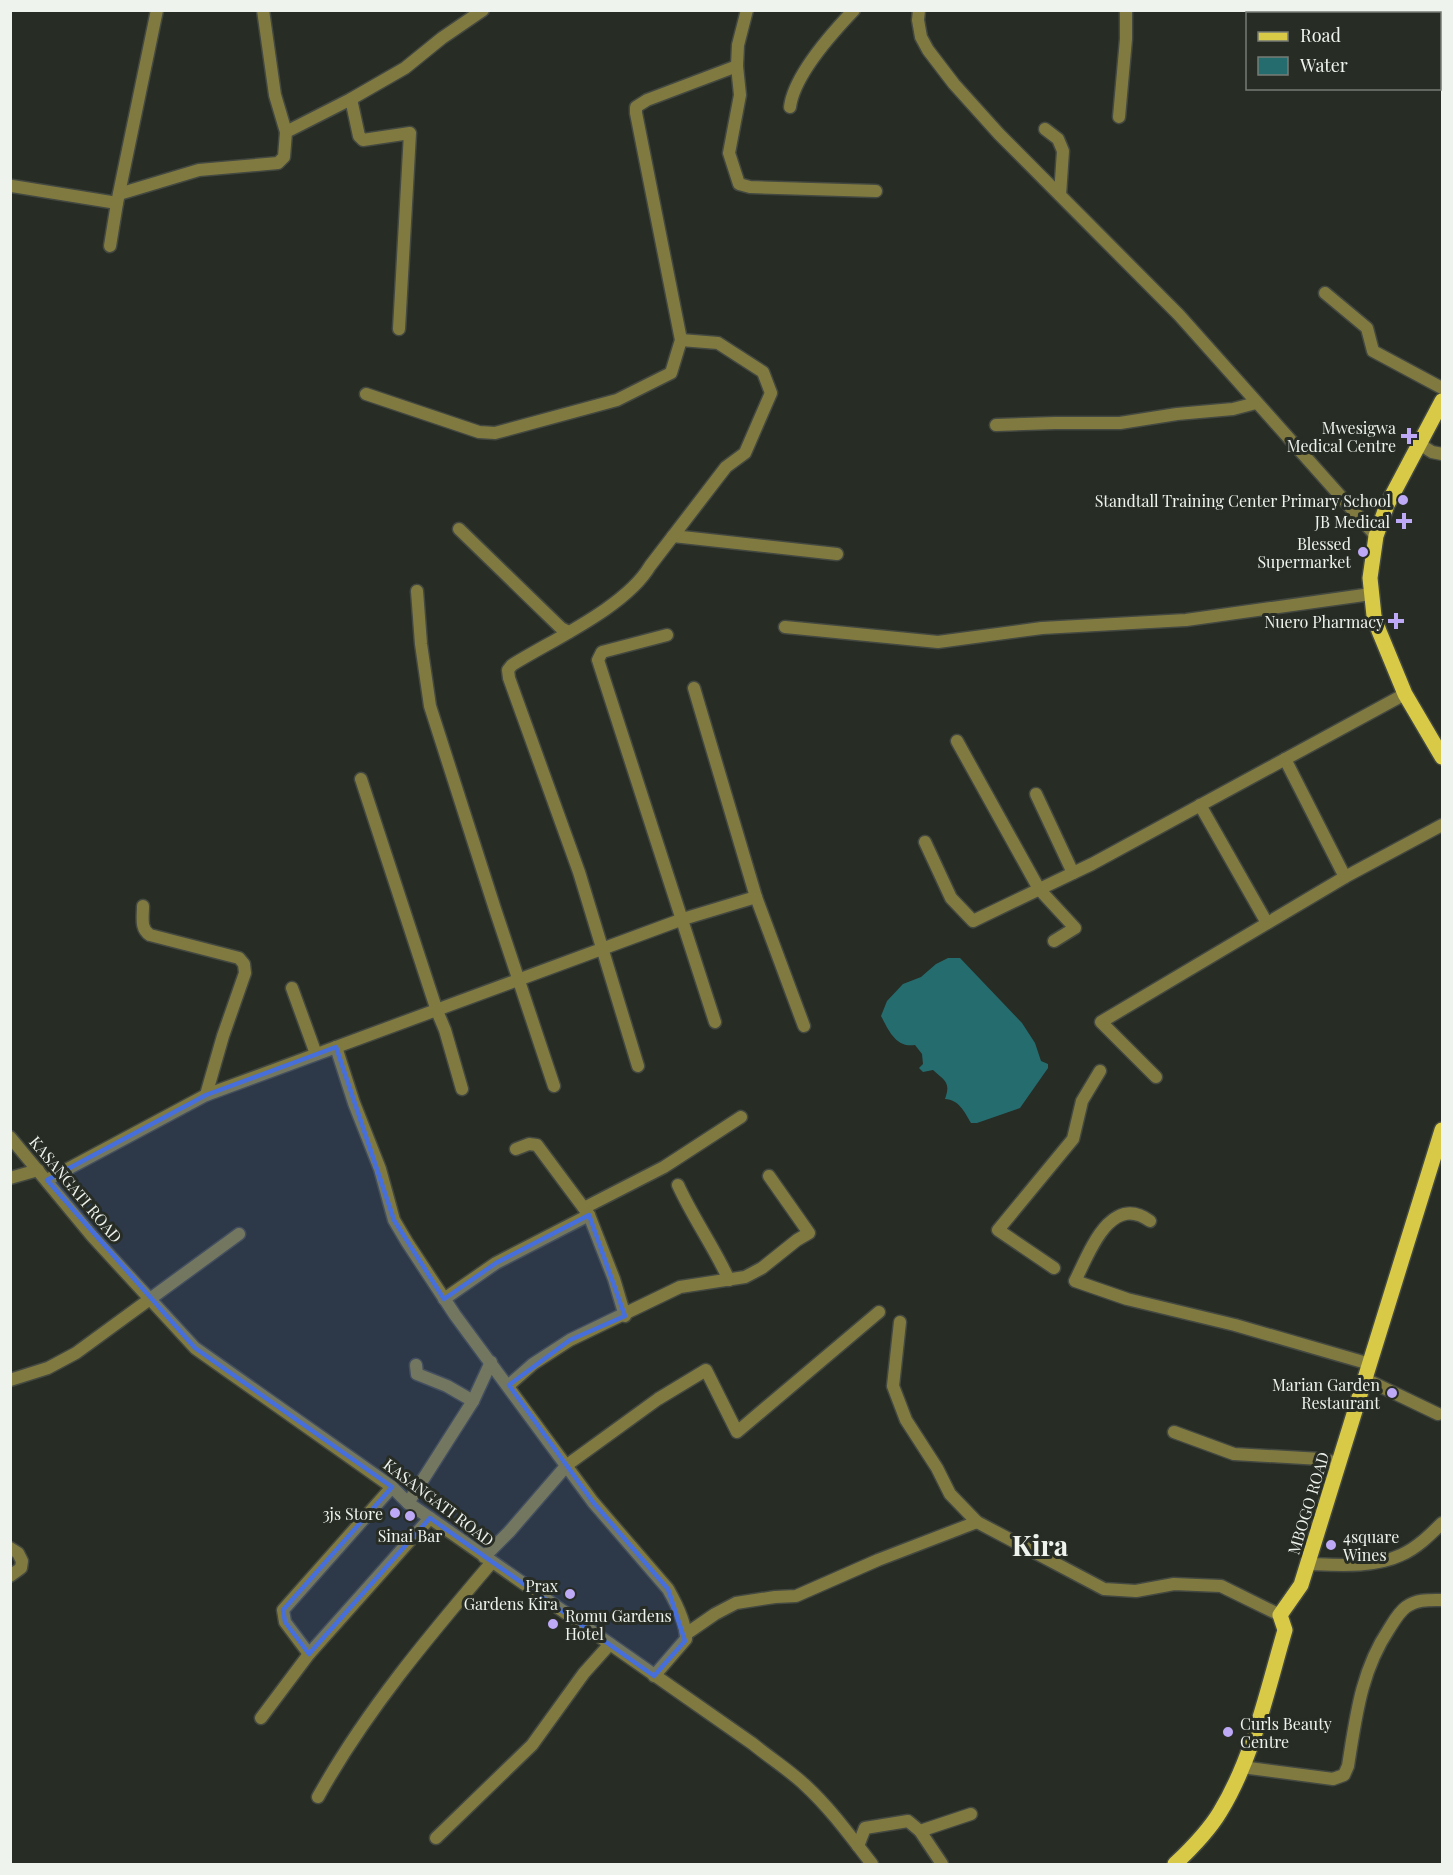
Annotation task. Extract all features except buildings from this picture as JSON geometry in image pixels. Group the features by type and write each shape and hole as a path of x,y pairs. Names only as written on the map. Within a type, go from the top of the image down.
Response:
{"main road":[{"path":"1443,401 1418,443 1387,505 1376,536 1370,578 1374,616 1379,631 1405,694 1443,757"},
{"name":"MBOGO ROAD","path":"1280,1615 1301,1585 1443,1130"},
{"path":"1176,1864 1203,1836 1219,1815 1242,1767 1285,1630 1280,1615"}],"street":[{"path":"110,246 157,10"},
{"path":"12,186 118,198 199,170 278,163 284,157 286,132 275,95 263,10"},
{"path":"286,132 405,68 442,38 483,10"},
{"path":"747,10 740,36 737,66 740,95 729,153 739,184 750,187 876,192"},
{"path":"790,107 793,92 812,61 854,10"},
{"path":"919,10 921,37 954,84 999,134 1179,315 1376,536"},
{"path":"1119,117 1126,39 1126,10"},
{"path":"366,394 479,432 495,433 594,408 626,396 671,373 681,340 636,109 638,105 647,100 737,66"},
{"path":"351,99 359,136 363,140 410,133 399,329"},
{"path":"1045,129 1058,140 1063,150 1060,195"},
{"path":"1325,293 1367,328 1373,351 1443,388"},
{"path":"638,1066 579,872 508,672 512,665 569,632 624,596 642,580 650,566 726,467 745,453 771,393 763,372 718,342 681,340"},
{"path":"996,426 1120,423 1177,414 1233,409 1256,403"},
{"path":"1418,443 1432,452 1443,454"},
{"path":"459,529 561,628 569,632"},
{"path":"673,536 837,554"},
{"path":"417,591 420,644 430,706 554,1086"},
{"path":"785,627 947,641 1042,628 1186,620 1371,594"},
{"path":"667,635 602,652 598,660 716,1022"},
{"path":"694,688 756,897 804,1026"},
{"path":"926,842 951,898 973,921 1072,873 1405,694"},
{"path":"957,741 1039,889 1075,928 1054,941"},
{"path":"1284,759 1345,877"},
{"path":"361,779 445,1030 462,1089"},
{"path":"1036,794 1072,873"},
{"path":"1200,805 1267,923"},
{"path":"1156,1077 1101,1022 1345,877 1443,825"},
{"path":"47,1180 206,1095 682,919 756,897"},
{"path":"143,906 142,924 150,936 239,958 244,964 245,973 206,1095"},
{"path":"292,988 316,1054"},
{"path":"336,1047 354,1103 380,1170 394,1220 444,1299 593,1502 668,1589 675,1601 686,1634 685,1641 654,1676"},
{"path":"1054,1268 998,1230 1073,1139 1082,1101 1100,1071"},
{"path":"444,1299 496,1263 664,1167 741,1117"},
{"name":"KASANGATI ROAD","path":"10,1137 92,1236 195,1348 392,1487 408,1503 797,1778 819,1799 873,1864"},
{"path":"516,1149 529,1144 537,1145 586,1212 614,1279 625,1316"},
{"path":"10,1178 38,1170"},
{"path":"509,1385 533,1364 570,1340 625,1316 680,1287 745,1277 762,1268 809,1233 770,1176"},
{"path":"678,1185 697,1222 715,1249 729,1280"},
{"path":"1150,1221 1141,1215 1131,1213 1122,1214 1111,1220 1103,1227 1075,1281 1127,1299 1277,1336 1370,1364"},
{"path":"10,1380 48,1368 76,1353 239,1234"},
{"path":"318,1797 338,1762 404,1668 509,1532 567,1465 658,1399 706,1370 737,1432 879,1312"},
{"path":"900,1322 893,1386 906,1420 937,1468 950,1494 977,1522 1104,1589 1136,1591 1174,1584 1221,1586 1280,1615"},
{"path":"408,1503 473,1401 491,1362"},
{"path":"416,1365 417,1374 447,1386 473,1401"},
{"path":"1365,1379 1438,1413"},
{"path":"1174,1432 1234,1455 1321,1459 1339,1463"},
{"path":"309,1654 285,1622 283,1610 392,1487"},
{"path":"261,1718 309,1654 430,1518"},
{"path":"686,1634 736,1603 796,1596 879,1560 977,1522"},
{"path":"1308,1564 1346,1565 1391,1559 1413,1548 1443,1524"},
{"path":"10,1548 21,1558 22,1565 10,1576"},
{"path":"1242,1767 1333,1779 1344,1775 1348,1766 1362,1688 1374,1654 1406,1607 1420,1601 1443,1600"},
{"path":"436,1838 532,1745 584,1673 610,1644"},
{"path":"920,1831 971,1814"},
{"path":"858,1846 865,1828 908,1821 920,1831 942,1864"}],"highlighted area":[{"path":"336,1047 394,1220 444,1299 496,1263 589,1215 625,1316 570,1340 509,1385 593,1502 668,1589 685,1641 654,1676 430,1518 309,1654 285,1622 283,1610 392,1487 195,1348 47,1180 206,1095"}],"water":[{"path":"948,958 960,958 1022,1023 1035,1043 1041,1061 1048,1064 1048,1068 1020,1108 977,1123 971,1123 954,1101 945,1099 947,1085 944,1080 933,1070 923,1072 919,1068 923,1064 922,1054 915,1045 898,1041 890,1033 881,1016 887,1001 903,984 921,977 936,964"}],"place":[{"name":"Mwesigwa Medical Centre","path":"1409,436"},
{"name":"Standtall Training Center Primary School","path":"1403,500"},
{"name":"JB Medical","path":"1404,521"},
{"name":"Blessed Supermarket","path":"1363,552"},
{"name":"Nuero Pharmacy","path":"1396,621"},
{"name":"Marian Garden Restaurant","path":"1392,1393"},
{"name":"3js Store","path":"395,1513"},
{"name":"Sinai Bar","path":"410,1516"},
{"name":"4square Wines","path":"1331,1545"},
{"name":"Prax Gardens Kira","path":"570,1594"},
{"name":"Romu Gardens Hotel","path":"553,1624"},
{"name":"Curls Beauty Centre","path":"1228,1732"}],"district":[{"name":"Kira","path":"1040,1544"}]}
